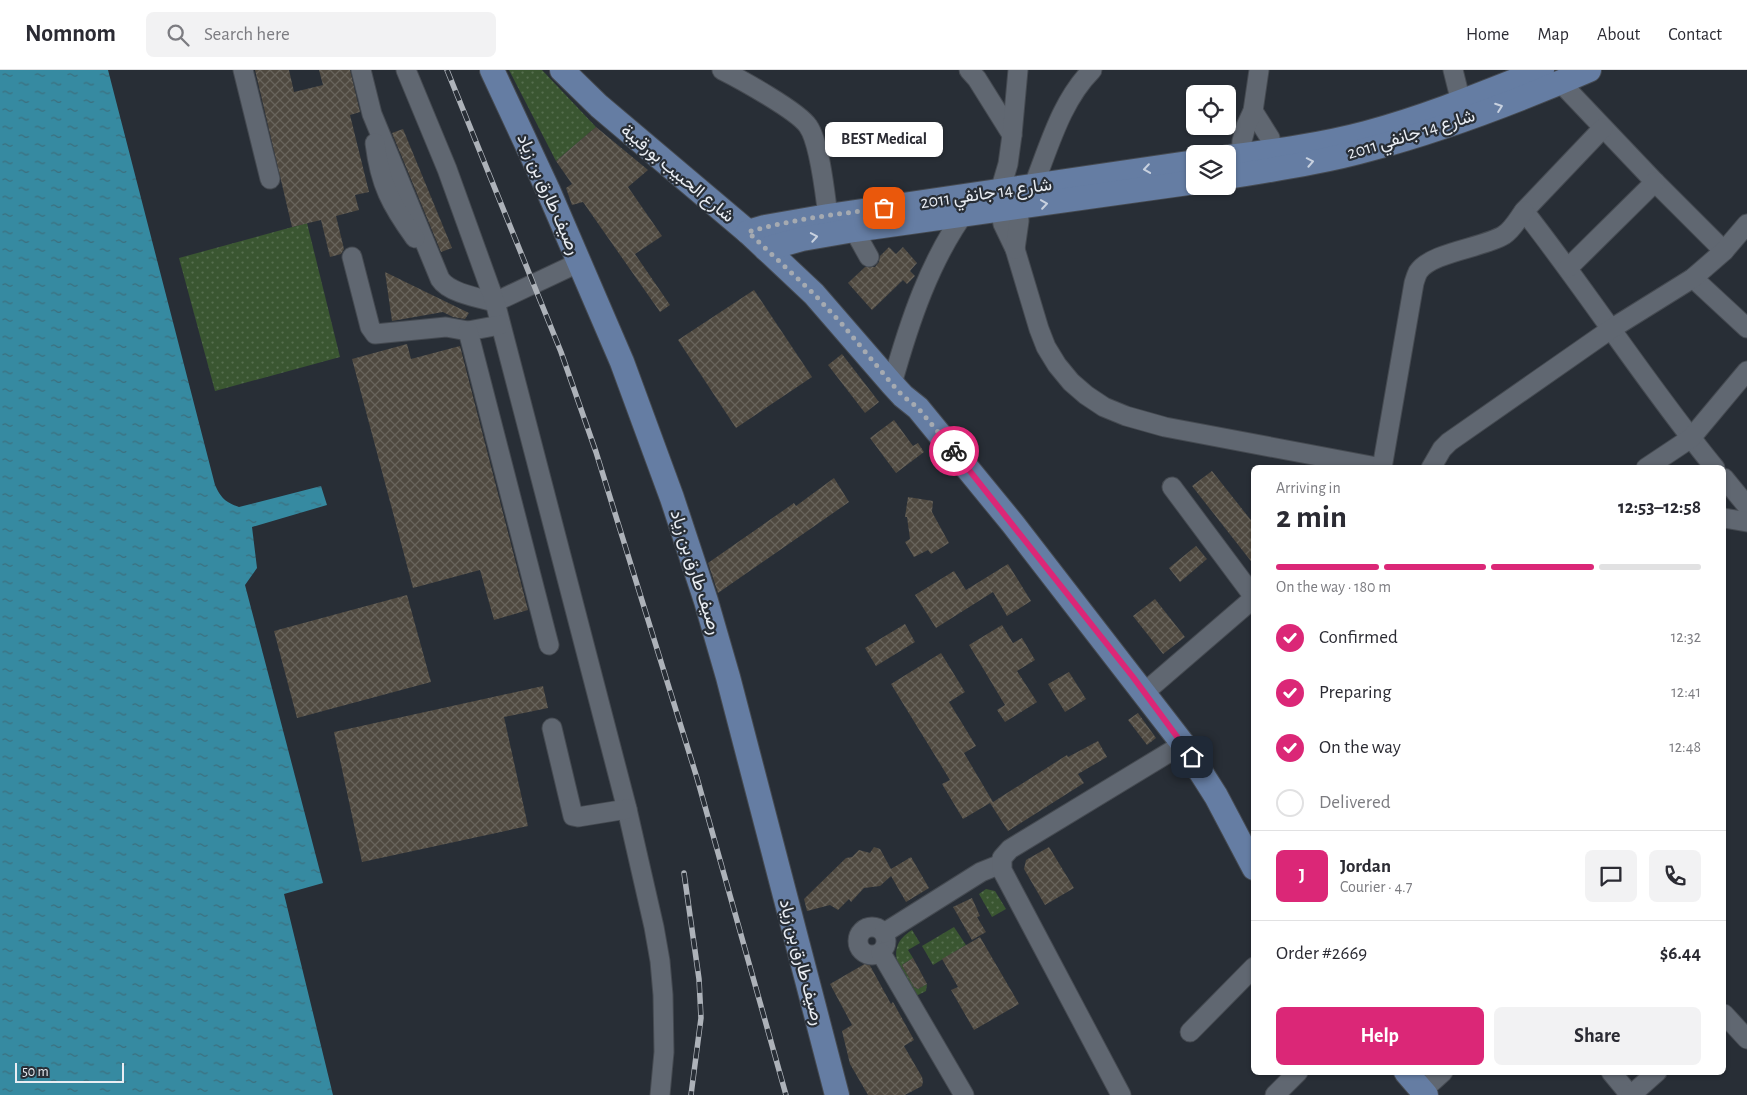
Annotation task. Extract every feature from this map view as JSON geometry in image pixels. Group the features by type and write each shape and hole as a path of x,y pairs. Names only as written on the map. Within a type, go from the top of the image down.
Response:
{"main road":[{"name":"رصيف طارق بن زياد","path":"492,70 548,190 622,362 643,416 706,601 728,677 837,1095"},
{"name":"شارع الحبيب بورقيبة","path":"562,70 599,106 766,238"},
{"name":"شارع الحبيب بورقيبة","path":"583,70 766,238 842,324 894,377 910,390 918,408 1013,524 1183,744 1216,796 1251,862"},
{"name":"شارع 14 جانفي 2011","path":"1274,160 1551,76 1589,70"},
{"name":"شارع 14 جانفي 2011","path":"1236,166 1274,160 1347,155 1386,145 1468,118 1551,76"},
{"name":"شارع 14 جانفي 2011","path":"766,238 854,230 964,214 1008,196 1186,164"},
{"name":"شارع 14 جانفي 2011","path":"766,238 828,216 1008,196 1186,183"},
{"path":"1409,1075 1424,1093"}],"street":[{"path":"243,70 270,179"},
{"path":"361,70 372,114 443,284 451,289 495,302 580,262"},
{"path":"406,70 447,169 495,302 627,809 660,961 663,995 664,1052 660,1095"},
{"path":"722,70 742,80 808,125 816,143 828,216"},
{"path":"969,70 977,79 1012,135"},
{"path":"1018,70 1008,164 1005,230 1015,249 1046,347 1057,366 1071,382 1104,407 1126,416 1165,427 1366,465"},
{"path":"1008,196 1081,81 1092,70"},
{"path":"1236,162 1246,126 1253,111 1260,70"},
{"path":"1453,70 1461,102"},
{"path":"1551,76 1724,251"},
{"path":"1253,111 1270,138 1274,160"},
{"path":"1383,465 1414,284 1418,272 1425,265 1439,258 1487,242 1510,230 1524,211 1603,128"},
{"path":"1568,268 1655,182"},
{"path":"1524,211 1713,465"},
{"path":"894,377 908,330 935,265 952,230 964,214"},
{"path":"1433,465 1442,449 1449,442 1611,329 1709,266 1747,224"},
{"path":"854,230 869,257"},
{"path":"352,258 370,327 375,334 446,327 468,331 500,326"},
{"path":"1693,278 1747,328"},
{"path":"468,331 549,645"},
{"path":"1650,465 1691,438 1747,371"},
{"path":"1726,481 1747,517 1726,518"},
{"path":"1172,487 1251,593"},
{"path":"1144,692 1251,600"},
{"path":"552,728 573,816 578,817 627,809"},
{"path":"1121,1095 1002,870 1002,858 1010,849 1183,744"},
{"path":"884,933 981,872 1001,864"},
{"path":"867,928 876,928 884,933 886,944 881,953 872,956 863,952 858,939 860,934 867,928"},
{"path":"881,953 964,1095"},
{"path":"1190,1032 1251,970"},
{"path":"1734,1022 1747,1039"},
{"path":"1275,1095 1295,1075"},
{"path":"1424,1093 1440,1075"},
{"path":"1613,1075 1630,1095 1653,1075"}],"green space":[{"path":"509,70 542,70 596,127 556,161"},
{"path":"307,223 340,357 215,391 179,258"},
{"path":"986,889 995,891 1006,909 992,917 979,894"},
{"path":"954,927 966,945 933,965 922,946"},
{"path":"912,930 920,943 908,950 913,958 902,965 914,987 918,989 927,984 926,991 916,996 901,971 896,954 898,945 903,937"}],"water":[{"path":"0,70 108,70 217,489 224,499 239,507 321,486 327,505 252,527 257,568 245,585 323,883 284,894 333,1095 0,1095"}],"building":[{"path":"255,70 289,70 294,92 323,85 319,70 350,70 360,112 350,115 369,192 355,195 359,210 336,216 344,249 341,254 330,257 321,220 292,227"},
{"path":"596,127 648,170 628,187 662,236 635,254 670,305 660,312 583,202 572,205 566,188 572,184 556,161"},
{"path":"403,129 452,248 441,252 392,133"},
{"path":"889,247 896,254 903,247 917,263 910,271 915,276 907,284 903,280 872,310 848,283 865,267 875,267 879,262 880,256"},
{"path":"385,272 469,313 465,319 453,317 443,312 392,321"},
{"path":"754,290 812,377 736,428 678,340"},
{"path":"407,344 411,359 460,346 528,610 494,620 480,570 413,588 352,359"},
{"path":"842,354 879,402 865,413 828,365"},
{"path":"894,420 913,446 918,443 924,452 896,473 870,438"},
{"path":"1212,471 1251,520 1251,561 1192,486"},
{"path":"834,478 849,502 718,593 708,563 794,503 796,506"},
{"path":"908,497 933,501 932,512 949,543 931,554 928,550 914,557 905,542 910,539 907,517 905,517"},
{"path":"1196,546 1207,559 1180,582 1169,568"},
{"path":"1008,564 1031,601 1007,616 993,592 936,628 915,595 954,571 966,590"},
{"path":"407,595 431,682 297,718 274,631"},
{"path":"1155,599 1185,637 1163,654 1133,616"},
{"path":"905,624 915,642 876,666 865,648"},
{"path":"1002,625 1013,643 1022,638 1035,660 1017,671 1037,702 1005,722 997,710 1005,705 969,645"},
{"path":"941,653 965,692 949,702 976,746 964,753 993,802 1067,755 1068,757 1098,741 1107,757 1078,774 1084,783 1008,831 990,803 963,819 942,784 950,780 891,684"},
{"path":"1069,672 1086,699 1065,712 1048,684"},
{"path":"543,686 548,708 504,717 528,826 362,862 334,732"},
{"path":"1138,713 1156,738 1147,745 1128,720"},
{"path":"874,847 880,849 891,869 911,857 929,888 906,902 891,876 880,886 864,888 851,902 849,899 838,910 830,905 807,911 804,899 846,858 852,857 859,850 870,853"},
{"path":"1049,847 1074,888 1045,905 1024,869 1026,860"},
{"path":"972,898 980,916 977,917 986,932 972,940 953,907"},
{"path":"980,937 1019,1004 974,1030 951,990 958,987 942,959"},
{"path":"913,958 927,984 918,989 914,987 902,965"},
{"path":"868,962 891,1004 893,1002 914,1040 904,1046 923,1081 922,1086 905,1095 868,1095 850,1064 842,1031 852,1025 830,984"}],"railway":[{"path":"447,70 561,352 596,452 697,778 786,1095"},
{"path":"684,873 699,979 701,1018 691,1095"}],"way so far":[{"path":"884,208 765,227 748,232 814,294 842,324 892,384 918,408 954,451"}],"place":[{"name":"BEST Medical","path":"884,208"}],"route":[{"path":"954,451 1133,677 1192,757"}]}
